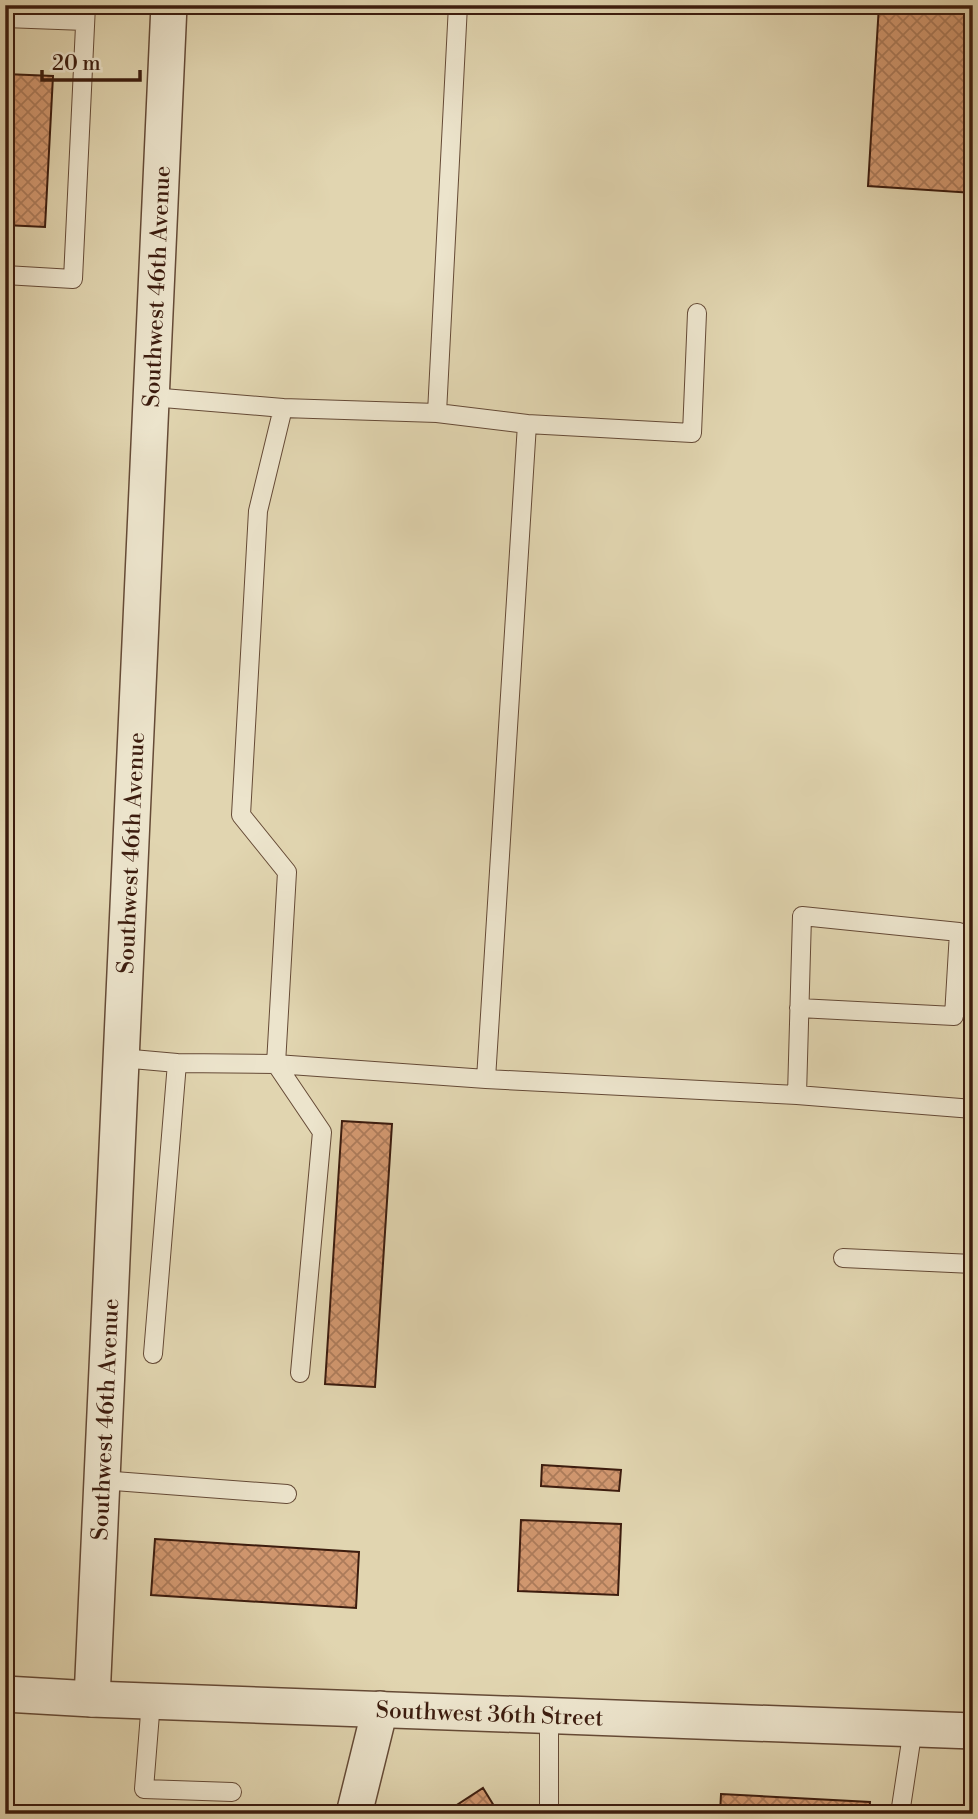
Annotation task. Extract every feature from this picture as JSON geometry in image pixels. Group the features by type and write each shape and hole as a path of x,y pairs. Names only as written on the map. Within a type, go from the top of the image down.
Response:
{"street":[{"name":"Southwest 46th Avenue","path":"92,1699 169,5"},
{"name":"Southwest 36th Street","path":"5,1694 973,1731"},
{"path":"354,1814 380,1709"}],"lane":[{"path":"437,413 458,5"},
{"path":"5,18 86,13 73,279 5,275"},
{"path":"151,397 283,408 437,413 527,424 692,433 696,313"},
{"path":"283,408 258,511 241,815 287,872 276,1064 322,1132 300,1373"},
{"path":"486,1079 527,424"},
{"path":"797,1095 799,1008 802,916 959,932 954,1016 799,1008"},
{"path":"121,1058 177,1063 276,1064 486,1079 797,1095 973,1109"},
{"path":"153,1354 177,1063"},
{"path":"844,1258 973,1264"},
{"path":"101,1480 287,1494"},
{"path":"151,1701 144,1789 232,1792"},
{"path":"548,1814 549,1715"},
{"path":"900,1814 913,1728"}],"building":[{"path":"879,5 973,5 973,193 868,186"},
{"path":"5,74 53,76 45,227 5,225"},
{"path":"342,1121 392,1124 375,1387 325,1384"},
{"path":"542,1465 621,1470 619,1491 541,1486"},
{"path":"521,1520 621,1524 618,1595 518,1591"},
{"path":"155,1539 359,1552 356,1608 151,1595"},
{"path":"483,1788 499,1814 443,1814"},
{"path":"721,1794 870,1802 869,1814 720,1814"},
{"path":"140,1806 177,1808 177,1814 140,1814"}]}
